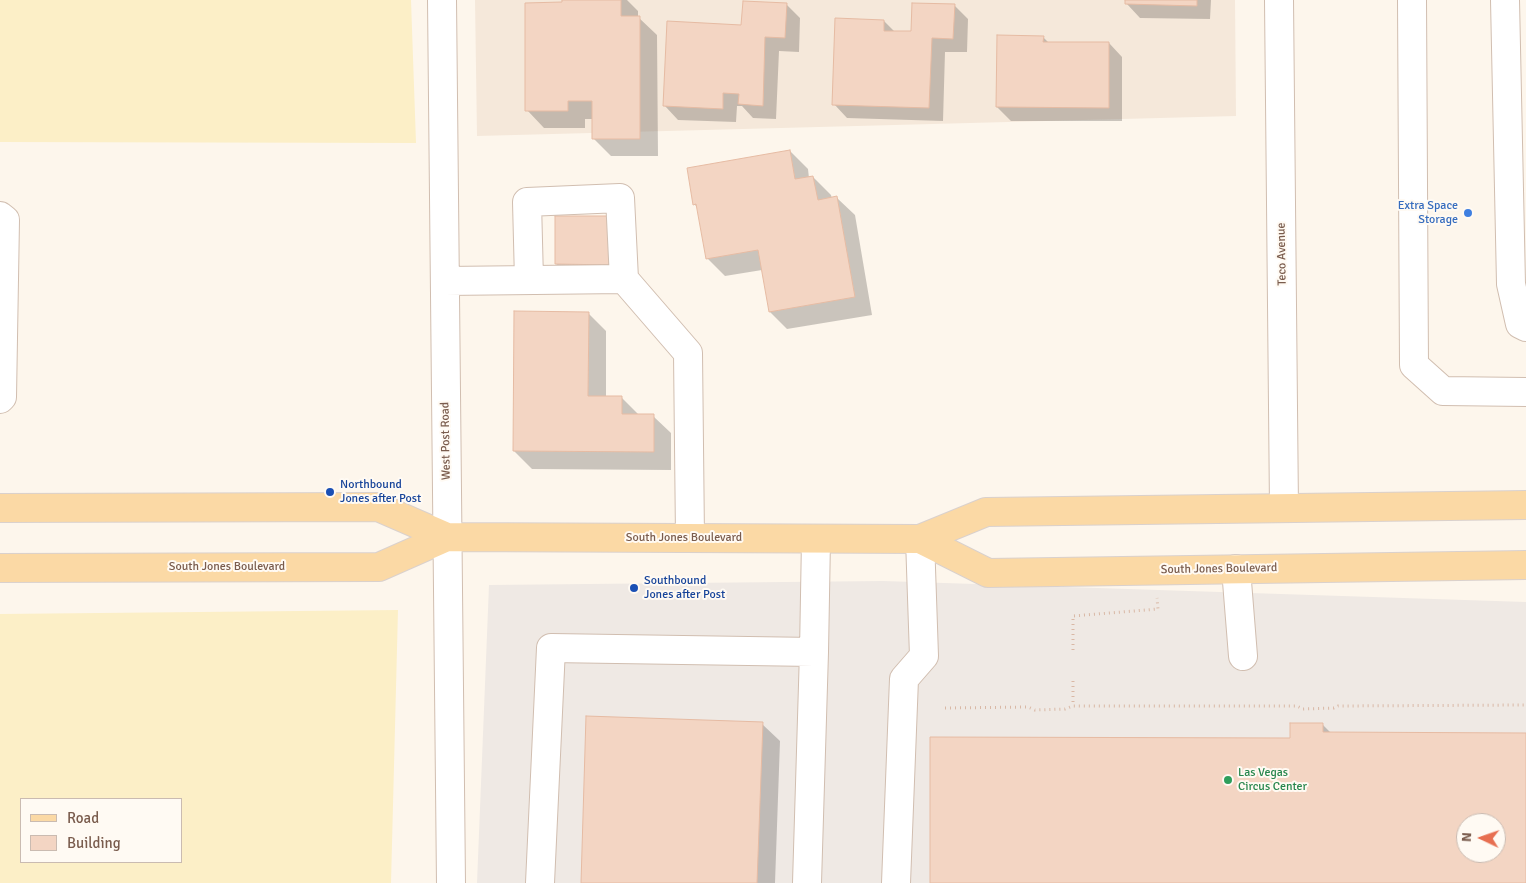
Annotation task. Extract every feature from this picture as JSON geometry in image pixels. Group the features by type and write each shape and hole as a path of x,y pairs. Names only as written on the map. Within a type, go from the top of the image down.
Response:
{"main road":[{"name":"South Jones Boulevard","path":"0,508 378,507 448,537 920,539 986,512 1526,505"},
{"name":"South Jones Boulevard","path":"0,568 379,566 448,537"},
{"name":"South Jones Boulevard","path":"920,539 988,573 1526,565"}],"street":[{"name":"West Post Road","path":"442,0 451,883"},
{"name":"Teco Avenue","path":"1279,0 1284,508"},
{"path":"1412,0 1414,365 1443,391 1526,392"},
{"path":"1505,0 1511,284 1520,324 1526,327"},
{"path":"529,280 527,202 620,198 624,279 688,352 690,538"},
{"path":"0,216 5,220 2,396 0,399"},
{"path":"445,282 624,279"},
{"path":"807,883 816,539"},
{"path":"896,883 904,679 924,656 920,539"},
{"path":"1236,569 1243,656"},
{"path":"540,883 551,648 814,652"}],"path":[{"path":"1073,650 1074,616 1158,609 1157,598"},
{"path":"1073,681 1073,706"},
{"path":"945,708 1028,707 1035,710 1065,709 1073,706 1297,706 1303,709 1334,708 1338,706 1526,705"}],"shaded area":[{"path":"475,0 1235,0 1236,116 477,136"},
{"path":"883,581 1526,602 1526,883 477,883 489,585"}],"sand":[{"path":"0,0 411,0 416,143 0,142"},
{"path":"398,610 391,883 0,883 0,614"}],"building":[{"path":"562,0 621,0 621,16 640,16 640,139 592,139 592,101 568,101 568,111 525,111 525,3 562,2"},
{"path":"1125,0 1197,0 1197,6 1125,4"},
{"path":"743,1 787,3 785,38 765,37 763,106 738,104 739,94 723,93 723,109 663,106 667,21 741,25"},
{"path":"912,3 955,4 953,39 932,38 929,108 832,105 835,18 884,20 884,31 911,31"},
{"path":"997,35 1044,36 1043,42 1109,42 1109,108 996,107"},
{"path":"790,150 795,179 813,176 818,200 837,196 855,297 769,312 758,250 706,259 696,204 693,205 687,168"},
{"path":"555,216 612,216 612,265 555,264"},
{"path":"514,311 589,312 588,396 622,396 622,414 654,414 654,452 513,451"},
{"path":"586,716 763,722 757,883 581,883"},
{"name":"Las Vegas Circus Center","path":"1290,723 1323,723 1323,732 1526,733 1526,883 930,883 930,737 1290,738"}],"place":[{"name":"Extra Space Storage","path":"1468,213"},
{"name":"Northbound Jones after Post","path":"330,492"},
{"name":"Southbound Jones after Post","path":"634,588"},
{"name":"Las Vegas Circus Center","path":"1228,780"}]}
